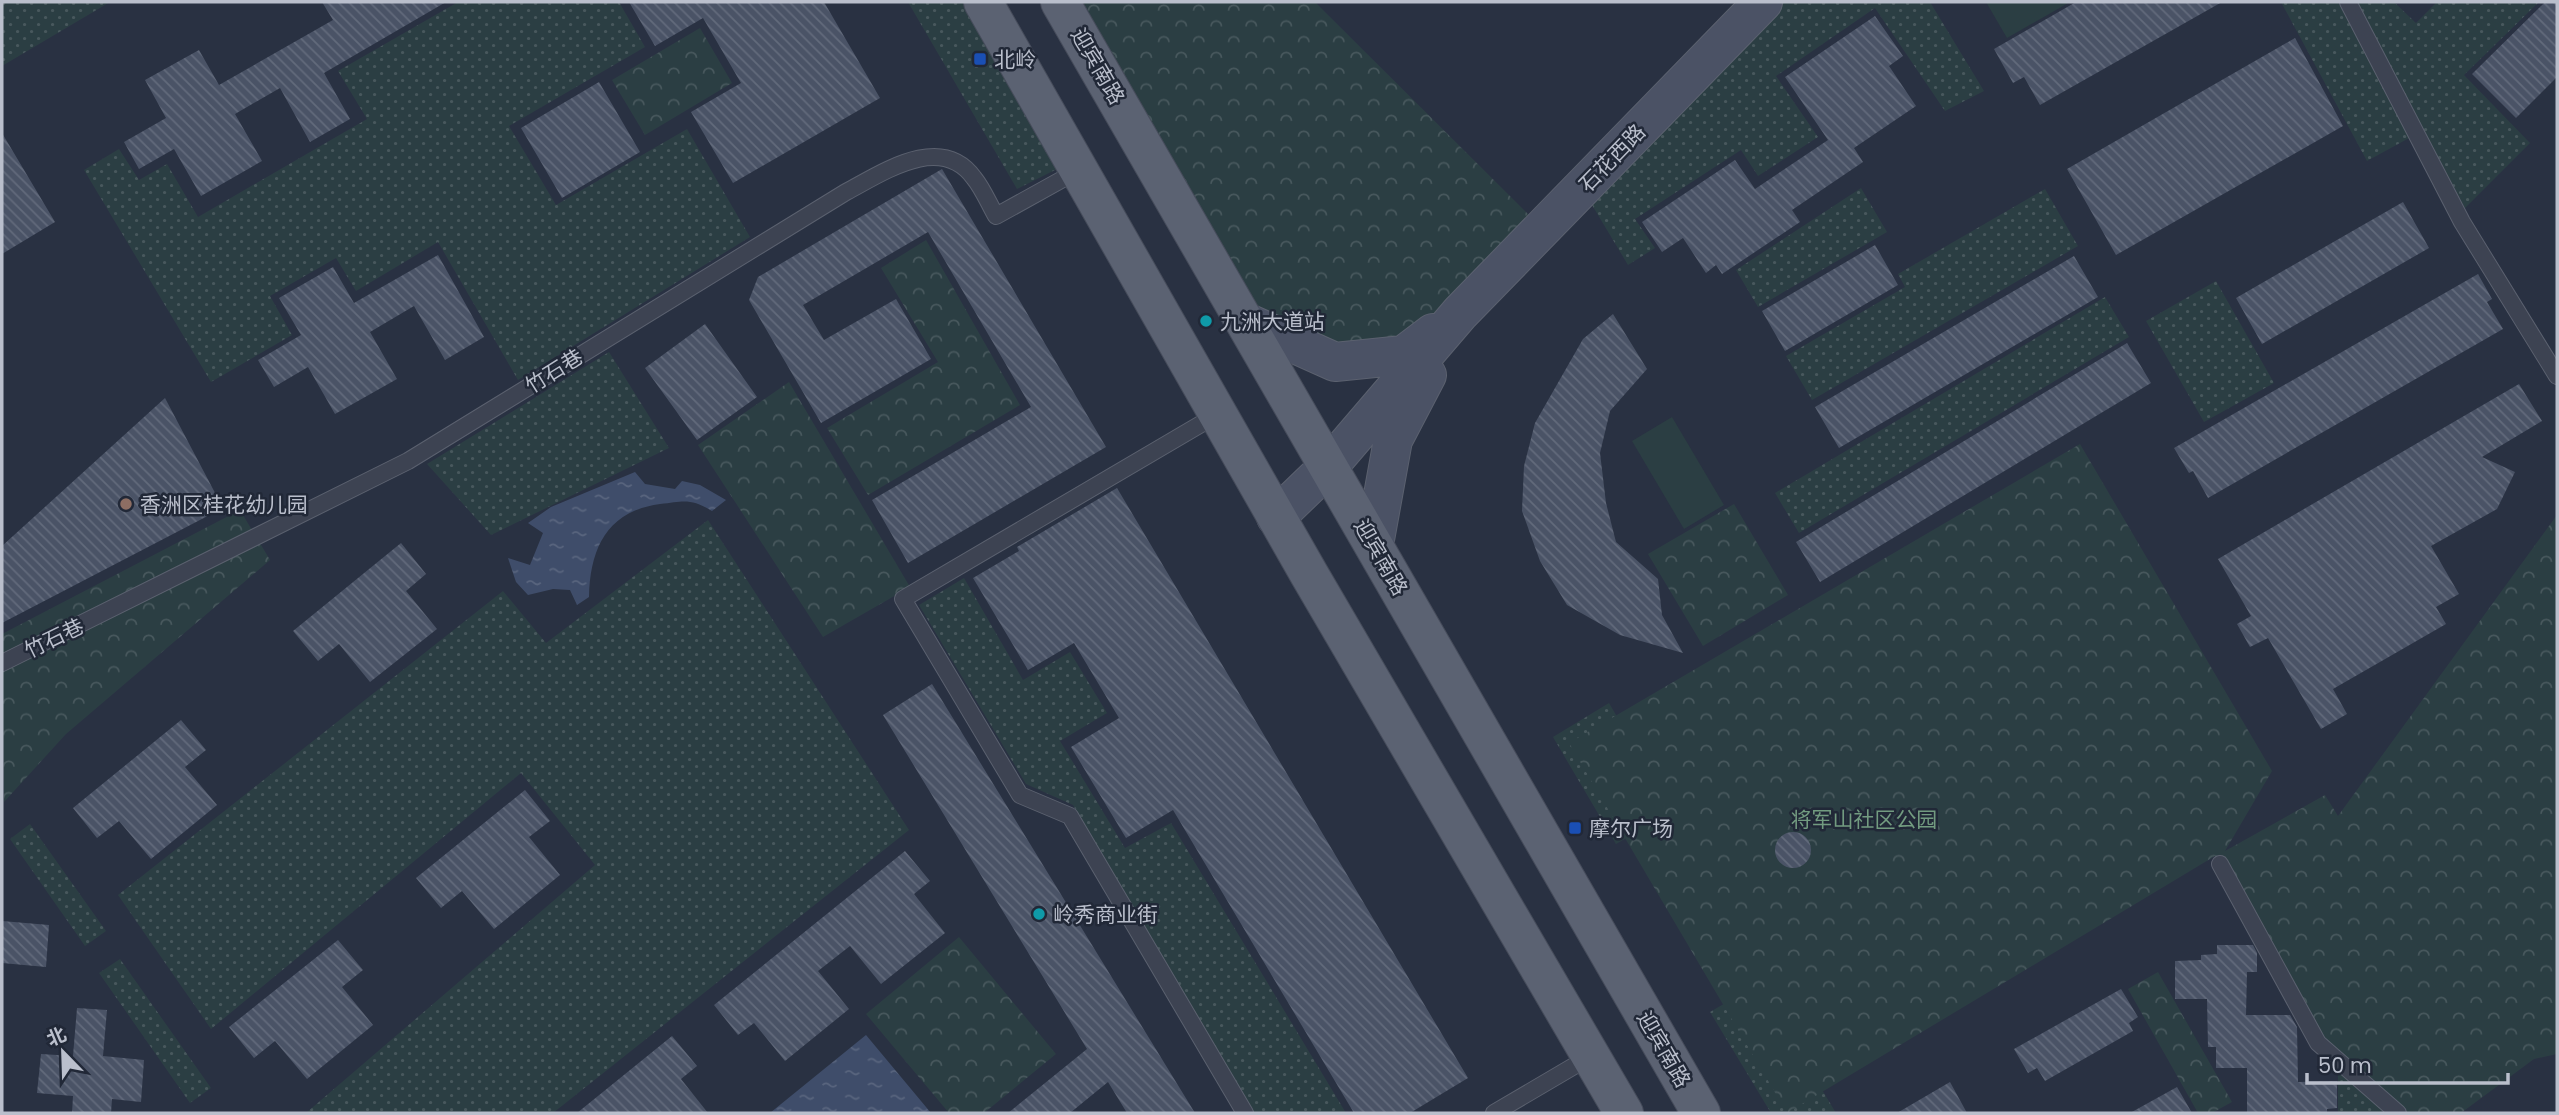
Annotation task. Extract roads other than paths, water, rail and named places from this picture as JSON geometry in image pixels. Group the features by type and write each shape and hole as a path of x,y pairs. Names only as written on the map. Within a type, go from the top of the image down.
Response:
{"main road":[{"path":"983,2 1276,517 1624,1113"},
{"name":"迎宾南路","path":"1060,2 1248,323 1701,1113"},
{"name":"石花西路","path":"1460,313 1763,2"},
{"path":"1248,323 1335,362 1405,355 1460,313"},
{"path":"1276,517 1329,466 1460,313"},
{"path":"1374,545 1392,440 1460,313"}],"lane":[{"path":"2348,2 2462,222 2557,376"},
{"name":"竹石巷","path":"2,663 408,461 846,192 894,167 923,158 942,158 961,164 974,177 996,216 1079,170"},
{"path":"1218,414 903,599 1020,795 1070,816 1245,1113"},
{"path":"2220,864 2318,1043 2399,1113"},
{"path":"1494,1113 1591,1056"}],"water":[{"path":"635,472 645,484 675,489 682,481 700,485 726,500 712,511 693,502 681,501 642,508 627,514 605,534 593,562 589,597 577,605 570,590 553,589 528,595 516,582 508,558 530,565 543,533 528,523 551,507"},
{"path":"866,1035 931,1113 770,1113"}],"place":[{"name":"北岭","path":"980,59"},
{"name":"九洲大道站","path":"1206,321"},
{"name":"香洲区桂花幼儿园","path":"126,504"},
{"name":"摩尔广场","path":"1575,828"},
{"name":"岭秀商业街","path":"1039,914"}],"park label":[{"name":"将军山社区公园","path":"1864,819"}]}
